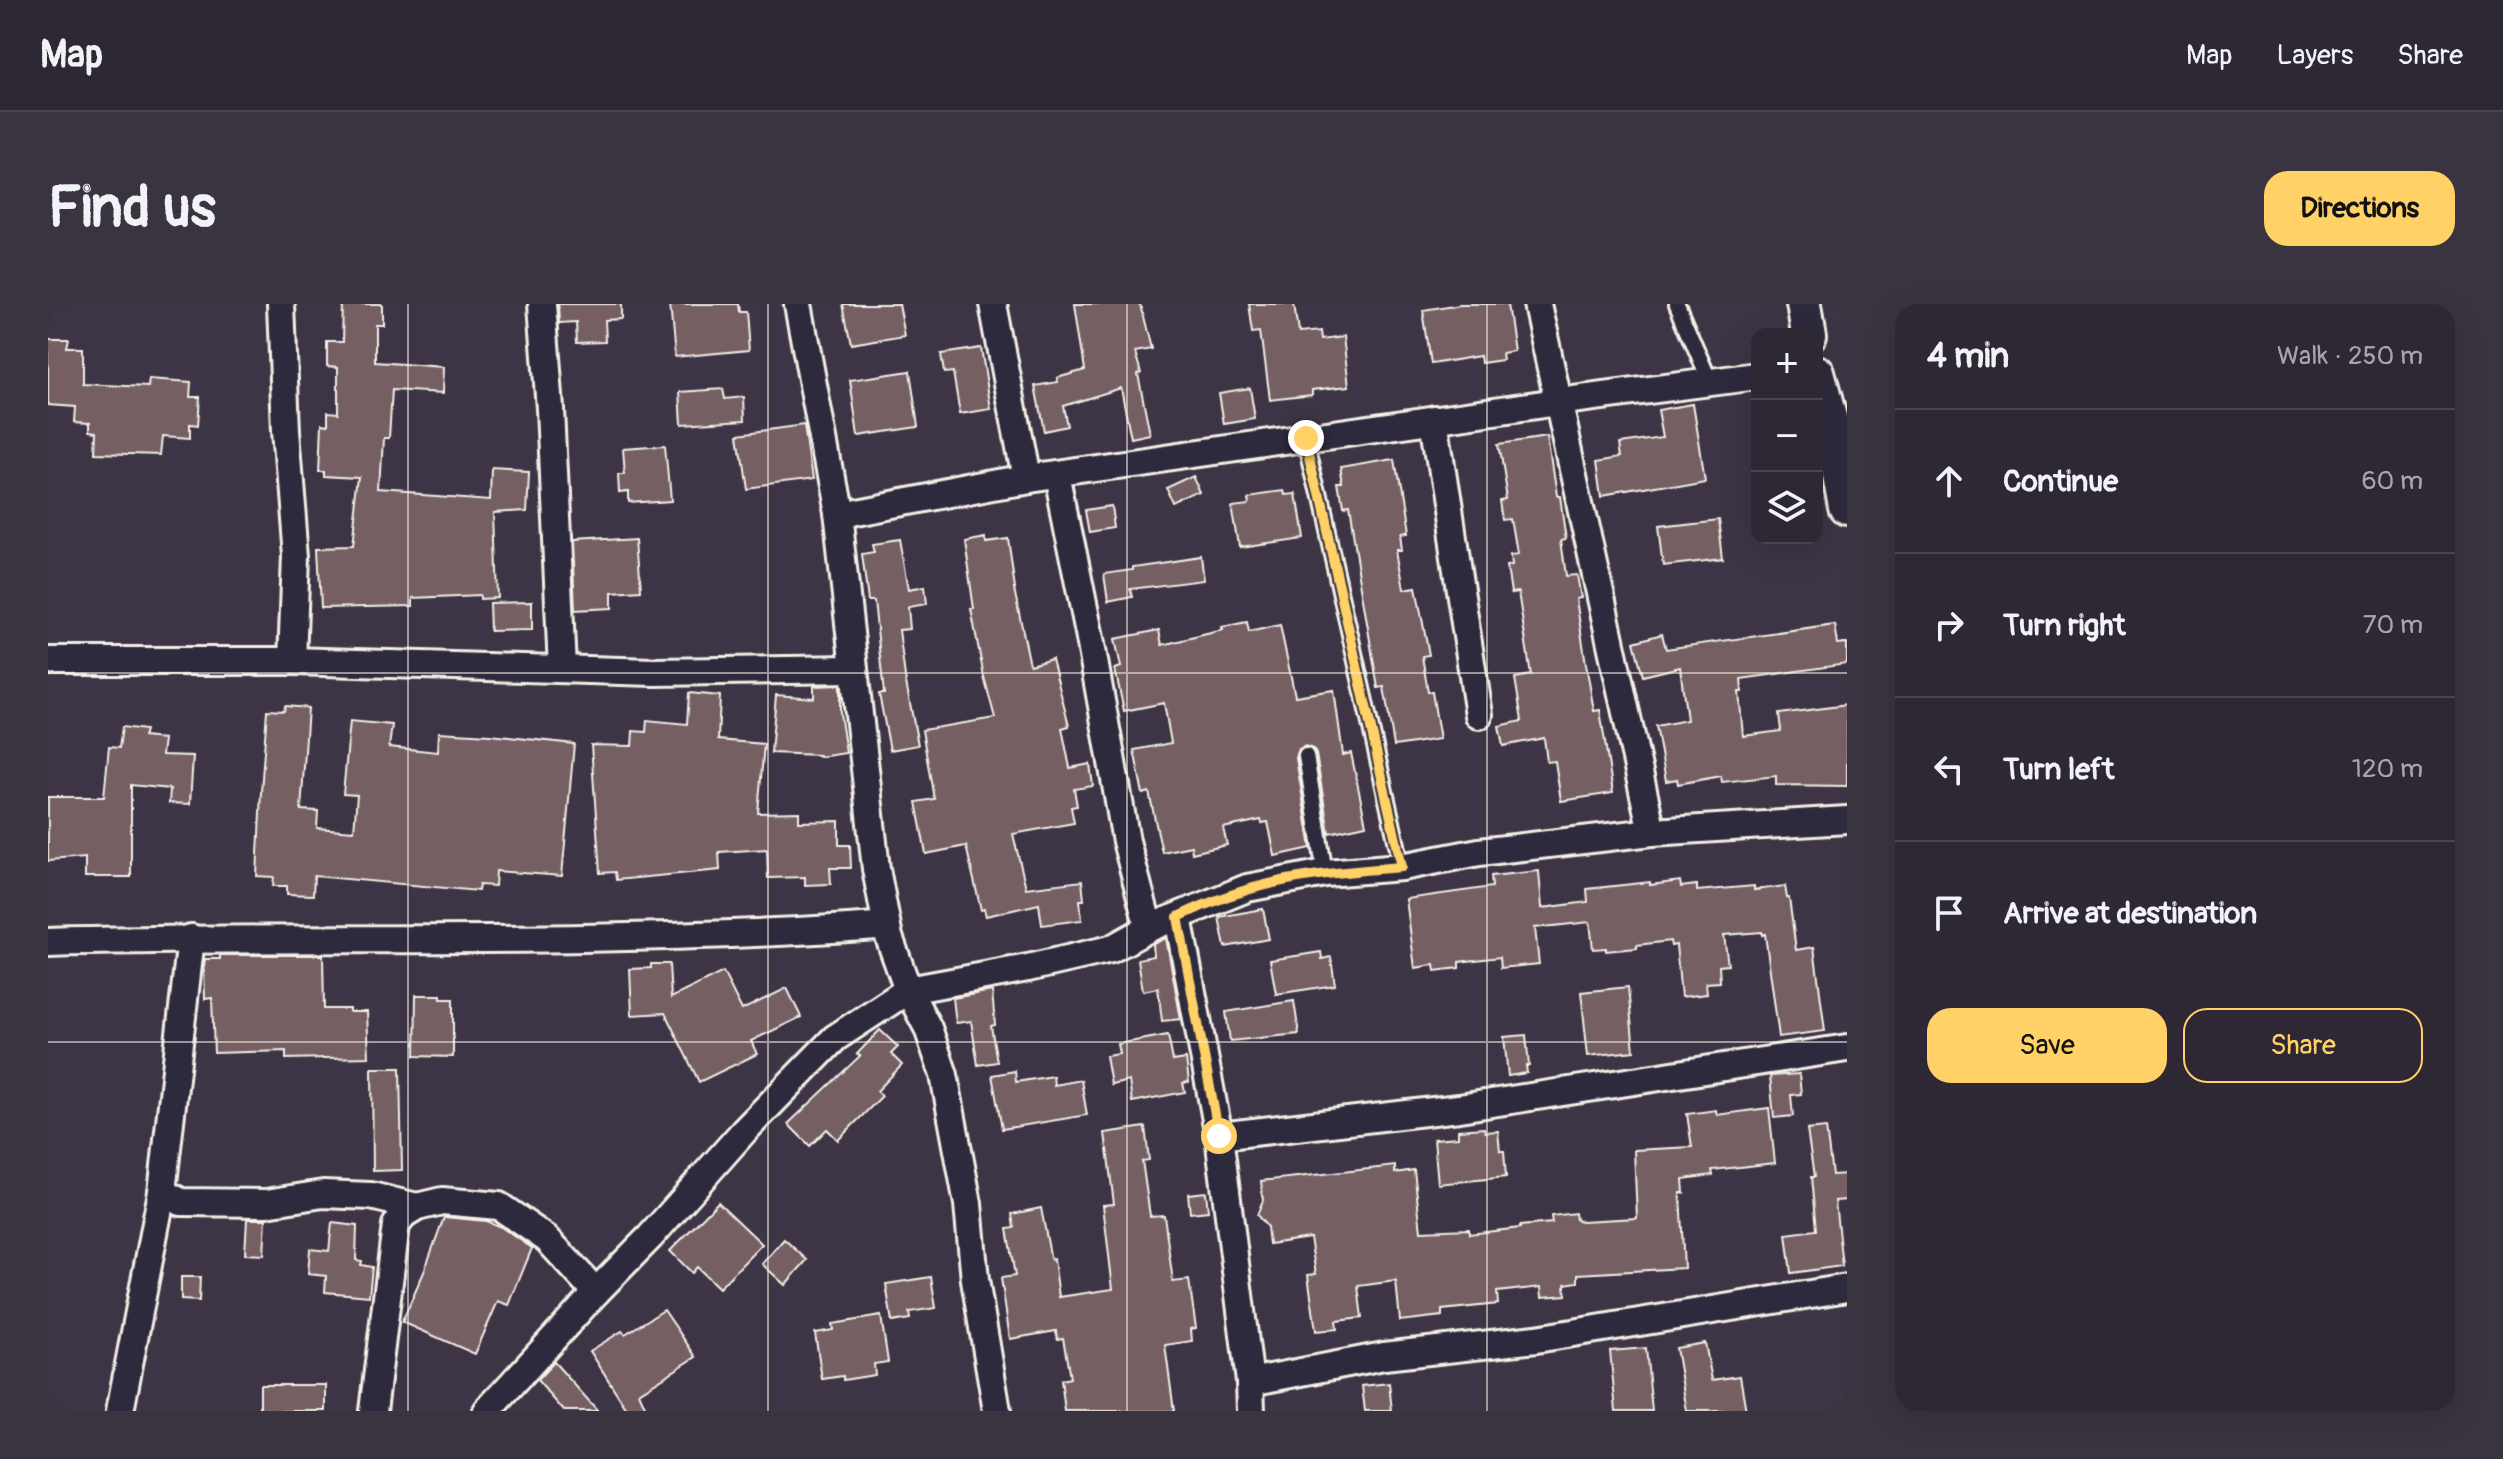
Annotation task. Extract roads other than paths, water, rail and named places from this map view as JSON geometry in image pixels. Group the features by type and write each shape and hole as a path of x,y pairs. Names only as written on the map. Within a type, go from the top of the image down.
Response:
{"street":[{"path":"281,304 286,431 296,556 292,661"},
{"path":"542,304 562,669"},
{"path":"798,304 837,514 876,869 886,925 908,990 928,1028 944,1075 968,1204 975,1280 997,1411"},
{"path":"993,304 1026,478"},
{"path":"1537,304 1652,832"},
{"path":"1804,304 1808,328"},
{"path":"837,514 1026,478 1751,377"},
{"path":"1823,388 1840,431 1847,510"},
{"path":"1434,419 1479,715"},
{"path":"1057,475 1126,841 1149,928"},
{"path":"48,661 292,661 654,672 853,669"},
{"path":"487,1411 650,1237 744,1131 835,1038 908,990 1111,949 1149,928 1247,888 1325,873 1402,867 1479,852 1652,832 1847,820"},
{"path":"1178,917 1219,1136 1251,1411"},
{"path":"48,942 191,938 528,940 818,932 886,925"},
{"path":"120,1411 162,1192 191,938"},
{"path":"1219,1136 1459,1108 1847,1048"},
{"path":"162,1192 181,1202 266,1203 323,1194 371,1196 417,1207"},
{"path":"373,1411 396,1225 417,1207 442,1201 499,1206 547,1239 596,1292"},
{"path":"1250,1382 1384,1356 1536,1339 1847,1288"}],"lane":[{"path":"1677,304 1710,382"},
{"path":"1306,438 1402,867"},
{"path":"1306,756 1325,873"}]}
